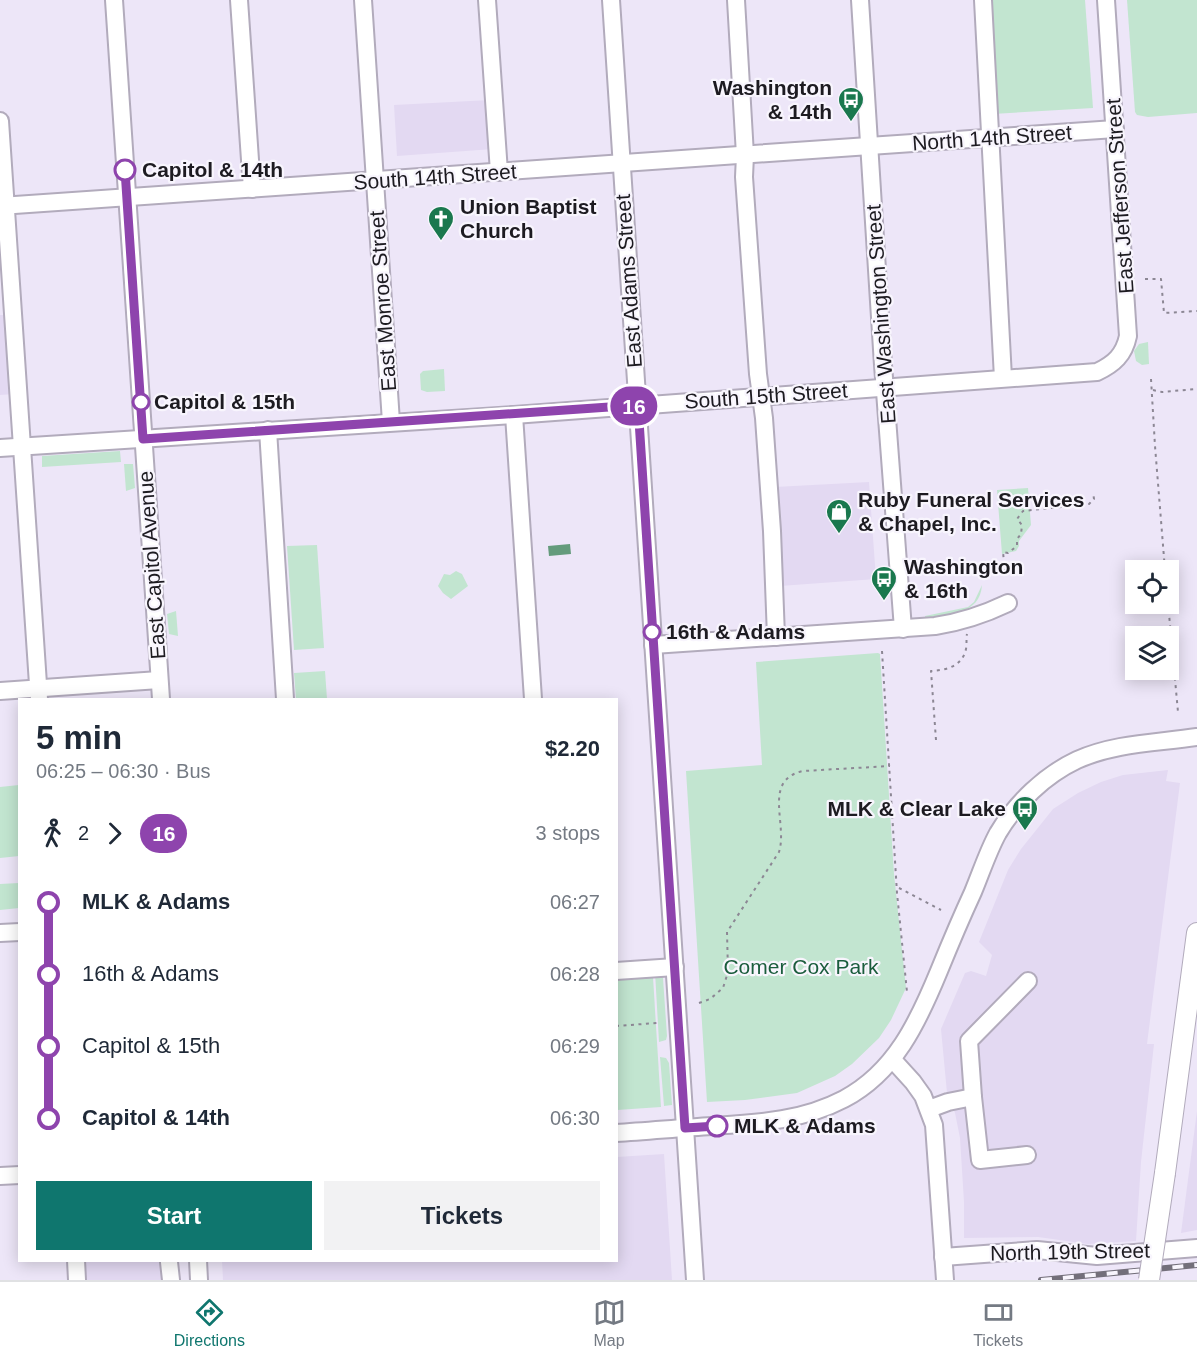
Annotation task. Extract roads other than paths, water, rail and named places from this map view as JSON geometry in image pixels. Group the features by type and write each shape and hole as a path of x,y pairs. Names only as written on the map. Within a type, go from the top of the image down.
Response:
{"main road":[{"path":"1149,1280 1166,1173 1197,933"}],"street":[{"name":"East Capitol Avenue","path":"114,0 161,698"},
{"path":"239,0 252,189"},
{"name":"East Monroe Street","path":"363,0 391,422"},
{"path":"487,0 499,172"},
{"name":"East Adams Street","path":"611,0 695,1280"},
{"path":"735,0 745,188 772,531 776,637"},
{"name":"East Washington Street","path":"860,0 903,629"},
{"path":"983,0 1004,378"},
{"name":"East Jefferson Street","path":"1091,373 1117,361 1127,343 1128,336 1106,0"},
{"path":"0,121 3,206 38,694"},
{"name":"North 14th Street","path":"870,146 1115,129"},
{"name":"South 14th Street","path":"3,206 870,146"},
{"name":"South 15th Street","path":"0,448 514,415 1091,373"},
{"path":"514,415 533,698"},
{"path":"268,430 285,698"},
{"path":"653,645 954,624 985,614 1008,603"},
{"path":"0,691 38,694 159,680"},
{"path":"618,1133 765,1122 817,1112 861,1088 893,1060 908,1037 924,1007 998,834 1032,791 1048,777 1093,754 1197,737"},
{"path":"0,933 18,932"},
{"path":"618,971 675,967"},
{"path":"1027,1155 980,1160 969,1041 1028,981"},
{"path":"893,1060 923,1095 929,1109 936,1143 945,1280"},
{"path":"929,1109 973,1097"},
{"path":"0,1176 18,1175"},
{"name":"North 19th Street","path":"943,1257 1037,1250 1097,1256 1197,1248"},
{"path":"76,1262 77,1280"},
{"path":"169,1262 171,1280"},
{"path":"198,1262 199,1280"}],"railway":[{"path":"1041,1280 1197,1265"}],"place":[{"name":"Washington & 14th","path":"851,123"},
{"name":"Capitol & 14th","path":"125,170"},
{"name":"Union Baptist Church","path":"441,242"},
{"name":"Capitol & 15th","path":"141,402"},
{"name":"Ruby Funeral Services & Chapel, Inc.","path":"839,535"},
{"name":"Washington & 16th","path":"884,602"},
{"name":"16th & Adams","path":"652,632"},
{"name":"MLK & Clear Lake","path":"1025,832"},
{"name":"MLK & Adams","path":"717,1126"}],"park label":[{"name":"Comer Cox Park","path":"801,967"}]}
